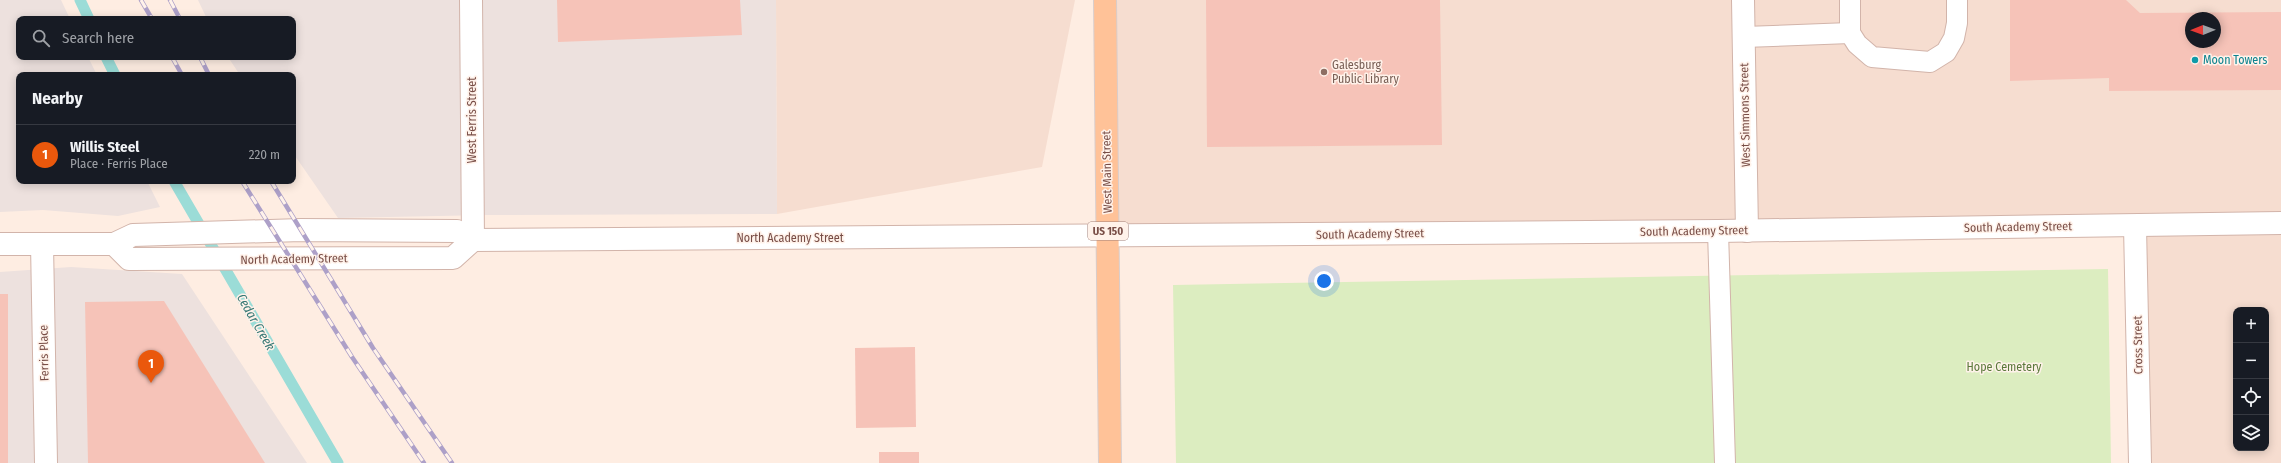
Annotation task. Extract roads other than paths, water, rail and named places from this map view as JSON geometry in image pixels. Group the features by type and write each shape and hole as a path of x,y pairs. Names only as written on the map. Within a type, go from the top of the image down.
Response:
{"main road":[{"name":"West Main Street","path":"1105,0 1110,463"}],"street":[{"name":"West Ferris Street","path":"471,0 473,240"},
{"name":"West Simmons Street","path":"1743,0 1747,231"},
{"name":"South Academy Street","path":"1108,236 1747,231 2281,223"},
{"name":"Cross Street","path":"2135,226 2140,463"},
{"name":"North Academy Street","path":"0,244 114,244 133,235 301,230 457,231 473,240 1108,236"},
{"name":"North Academy Street","path":"114,244 130,259 454,258 473,240"},
{"name":"Ferris Place","path":"42,244 46,463"}],"lane":[{"path":"1850,0 1850,33 1857,44 1872,57 1930,62 1946,52 1954,38 1957,23 1957,0"},
{"path":"1744,37 1850,33"},
{"path":"1718,231 1726,463"}],"waterway":[{"name":"Cedar Creek","path":"80,0 88,16"},
{"name":"Cedar Creek","path":"108,60 114,72"},
{"name":"Cedar Creek","path":"176,184 338,463"}],"railway":[{"path":"141,0 150,16"},
{"path":"170,0 178,16"},
{"path":"174,60 180,72"},
{"path":"202,60 208,72"},
{"path":"244,184 352,357 424,463"},
{"path":"273,184 373,348 452,463"}],"place":[{"name":"Moon Towers","path":"2195,60"},
{"name":"Galesburg Public Library","path":"1324,72"},
{"name":"Willis Steel","path":"151,383"}],"park label":[{"name":"Hope Cemetery","path":"2004,367"}]}
